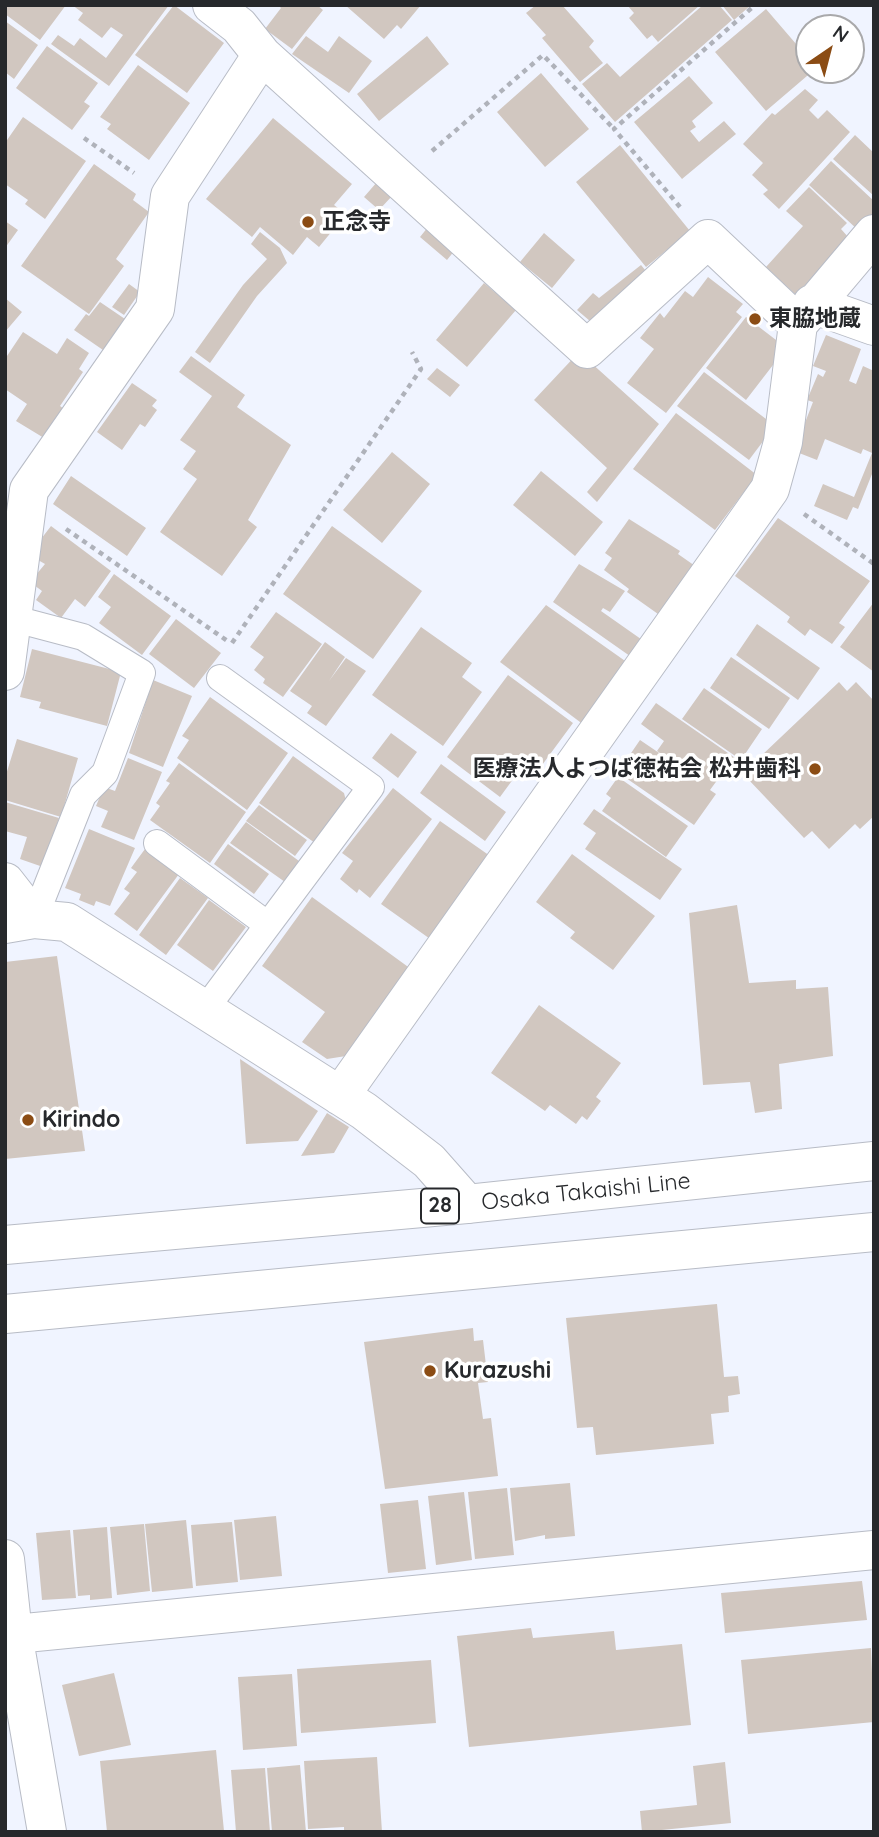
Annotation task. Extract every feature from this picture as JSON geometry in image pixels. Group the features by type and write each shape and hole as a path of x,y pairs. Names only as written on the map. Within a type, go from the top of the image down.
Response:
{"street":[{"path":"5,671 15,619 21,488 155,309 170,197 241,23 399,179 587,349 708,239 805,314 874,326"},
{"path":"340,1096 770,489 783,442 805,314 874,234"},
{"path":"5,882 20,922 67,922 206,1008 340,1096 429,1161 467,1204"},
{"name":"Osaka Takaishi Line","path":"5,1245 467,1204 874,1161"},
{"path":"5,1314 874,1232"},
{"path":"9,1634 874,1550"},
{"path":"5,1559 9,1634 47,1832"}],"lane":[{"path":"15,619 83,636 142,673 105,774 83,795 20,922"},
{"path":"206,1008 371,787 220,678"},
{"path":"157,844 268,925"}],"path":[{"path":"614,129 755,5"},
{"path":"399,179 543,55 614,129 708,239"},
{"path":"84,138 170,197"},
{"path":"220,678 231,643 421,369 412,352"},
{"path":"21,488 231,643"},
{"path":"770,489 874,564"}],"building":[{"path":"5,5 66,5 40,40 5,14"},
{"path":"72,5 169,5 109,86 51,44 58,35 74,46 80,38 106,58 123,35 111,27 102,38 78,20 83,13"},
{"path":"174,5 224,43 187,93 135,55"},
{"path":"278,5 317,5 323,10 292,49 265,29 281,8"},
{"path":"345,5 421,5 401,29 397,25 384,39"},
{"path":"536,5 562,5 594,41 589,47 603,63 580,82 542,38 546,35 526,13"},
{"path":"627,5 700,5 658,42 652,35 647,39 629,18 634,13"},
{"path":"703,5 719,5 732,20 615,122 582,84 607,63 620,77"},
{"path":"722,5 751,5 734,20"},
{"path":"766,9 795,43 795,84 798,84 766,111 715,52"},
{"path":"5,21 38,45 14,79 5,72"},
{"path":"306,36 328,52 339,36 372,61 349,93 292,54"},
{"path":"427,36 449,64 379,121 357,94"},
{"path":"47,46 98,83 84,102 90,106 72,130 16,88"},
{"path":"138,65 190,103 149,160 107,129 111,124 100,117"},
{"path":"541,73 589,129 545,167 497,112"},
{"path":"689,76 713,103 692,121 696,127 690,131 699,142 724,121 736,134 682,179 634,122"},
{"path":"805,89 818,100 809,110 818,119 827,110 850,132 779,209 763,194 768,190 752,175 763,163 743,144 772,113 775,115"},
{"path":"23,117 86,161 45,219 25,204 28,200 5,184 5,143"},
{"path":"273,118 352,184 334,205 346,214 319,247 307,237 293,255 260,227 252,237 206,199"},
{"path":"855,135 874,153 874,196 833,159"},
{"path":"620,145 690,231 646,267 576,182"},
{"path":"831,161 874,201 874,213 858,230 809,185"},
{"path":"94,164 136,194 133,200 149,212 116,259 124,266 89,314 21,266"},
{"path":"377,182 393,195 379,210 364,197"},
{"path":"809,187 847,223 841,229 849,238 796,295 766,267 803,226 786,211"},
{"path":"5,221 18,230 5,248"},
{"path":"432,222 459,245 447,260 420,237"},
{"path":"260,232 280,248 287,263 257,296 210,363 195,352 243,285 267,259 251,244"},
{"path":"544,233 575,260 552,288 520,262"},
{"path":"641,265 654,281 597,327 577,310 593,293 599,298"},
{"path":"708,277 743,304 736,312 742,317 666,413 627,383 654,349 640,338 660,313 664,318 685,291 693,297"},
{"path":"484,283 516,310 467,367 436,340"},
{"path":"129,284 140,292 124,315 112,307"},
{"path":"5,298 22,312 5,332"},
{"path":"100,302 125,319 103,350 74,330"},
{"path":"746,317 780,343 773,365 746,400 706,368"},
{"path":"23,332 57,354 67,338 89,353 79,369 83,372 60,406 64,409 44,438 16,421 27,404 5,389 5,359"},
{"path":"826,335 861,349 849,381 856,384 863,366 874,371 874,469 858,509 853,507 847,520 814,506 823,484 854,497 872,453 863,449 861,454 825,439 817,460 794,451 813,402 807,400 818,374 823,377 826,371 813,366"},
{"path":"579,352 659,424 597,502 587,492 607,468 534,400"},
{"path":"191,356 245,395 237,407 291,445 248,520 257,527 222,576 160,532 197,479 183,469 196,451 180,440 212,396 179,372"},
{"path":"437,368 460,385 450,397 427,379"},
{"path":"704,372 770,422 765,429 770,432 749,460 677,406"},
{"path":"132,383 157,400 152,406 157,410 145,427 140,424 122,450 97,432"},
{"path":"676,413 757,475 715,530 633,469"},
{"path":"392,452 430,484 382,543 343,510"},
{"path":"541,471 603,522 575,556 513,505"},
{"path":"71,476 146,528 127,556 53,504"},
{"path":"778,518 870,581 839,623 845,627 832,644 810,629 805,636 787,622 790,617 735,576"},
{"path":"629,519 680,551 678,554 698,568 658,614 627,592 629,589 604,570 612,558 605,553"},
{"path":"51,526 111,571 85,607 75,599 61,618 36,600 42,591 30,582 45,564 38,560 38,543"},
{"path":"332,526 422,591 373,659 283,594"},
{"path":"579,564 625,591 610,612 603,608 601,611 648,644 637,661 553,602"},
{"path":"114,574 171,616 142,655 99,623 111,607 98,597"},
{"path":"874,602 874,672 840,647"},
{"path":"546,605 628,663 584,725 500,662"},
{"path":"276,612 322,644 283,697 263,683 265,679 254,670 264,657 250,647"},
{"path":"176,619 221,653 194,688 149,654"},
{"path":"757,624 820,668 798,700 736,655"},
{"path":"421,627 472,663 462,677 482,692 443,746 372,695"},
{"path":"325,642 345,657 329,681 346,658 366,671 326,726 307,713 312,706 290,691"},
{"path":"32,649 121,672 107,726 39,708 41,702 20,697"},
{"path":"731,657 790,698 769,729 710,688"},
{"path":"508,675 573,723 534,776 522,767 500,797 447,757"},
{"path":"153,680 192,696 163,767 129,753"},
{"name":"医療法人よつば徳祐会 松井歯科","path":"839,682 847,691 856,682 874,701 874,816 860,829 855,824 829,849 812,831 804,838 747,778 765,761 761,756"},
{"path":"704,688 762,729 741,760 682,719"},
{"path":"210,697 288,753 247,810 177,758 189,740 182,736"},
{"path":"656,703 738,760 725,778 721,775 710,790 716,794 694,825 626,778 635,765 627,759 640,740 696,778 657,751 664,741 641,724"},
{"path":"391,733 417,752 398,778 372,758"},
{"path":"17,739 78,758 61,817 5,800 5,778"},
{"path":"293,756 344,793 346,801 315,843 259,803"},
{"path":"128,758 162,772 134,840 101,827 108,811 96,806 104,787 115,791"},
{"path":"179,763 246,812 210,863 150,820 160,806 156,803 170,783 166,781"},
{"path":"441,764 506,812 485,841 420,793"},
{"path":"618,777 688,826 666,857 602,811 611,798 606,794"},
{"path":"393,788 432,819 370,898 359,889 357,893 340,879 353,861 342,853"},
{"path":"5,802 59,818 43,867 20,859 27,837 5,831"},
{"path":"259,805 307,840 295,856 246,821"},
{"path":"594,809 682,869 660,900 585,849 596,833 583,824"},
{"path":"440,821 493,858 433,941 381,904"},
{"path":"246,822 299,861 285,882 230,843"},
{"path":"89,829 135,848 110,906 96,901 94,906 79,900 81,894 65,888"},
{"path":"228,844 269,874 254,894 214,864"},
{"path":"145,849 179,874 137,931 114,914 130,893 124,889 137,872 131,868"},
{"path":"572,854 655,916 613,970 570,938 575,932 536,902"},
{"path":"180,878 208,898 166,955 139,935"},
{"path":"312,897 411,969 346,1056 327,1059 302,1042 325,1012 262,966"},
{"path":"209,900 246,927 213,971 177,945"},
{"path":"737,905 749,983 796,980 796,989 828,987 833,1056 779,1064 782,1109 755,1113 750,1082 703,1085 689,913"},
{"path":"57,956 85,1151 5,1159 5,962"},
{"path":"539,1005 621,1063 596,1097 601,1101 587,1120 582,1116 576,1124 550,1105 545,1111 491,1073"},
{"path":"240,1059 318,1111 298,1141 246,1144"},
{"path":"327,1113 349,1127 334,1153 301,1156"},
{"path":"717,1304 724,1377 738,1376 740,1394 728,1396 729,1412 711,1414 714,1444 596,1455 593,1427 577,1428 566,1318"},
{"path":"473,1328 474,1341 483,1340 488,1382 478,1383 483,1419 491,1418 498,1476 385,1489 364,1342"},
{"path":"570,1483 575,1536 545,1539 545,1535 515,1541 510,1488"},
{"path":"507,1488 514,1555 475,1559 468,1492"},
{"path":"464,1492 472,1560 436,1565 428,1496"},
{"path":"418,1500 426,1569 388,1573 380,1504"},
{"path":"276,1516 282,1576 240,1580 234,1520"},
{"path":"186,1520 193,1588 152,1592 145,1524"},
{"path":"232,1522 238,1582 196,1586 191,1525"},
{"path":"144,1524 150,1591 117,1595 110,1527"},
{"path":"107,1527 112,1598 90,1600 90,1595 78,1596 73,1530"},
{"path":"70,1530 76,1598 42,1600 36,1533"},
{"path":"862,1581 867,1620 725,1633 721,1593"},
{"path":"531,1628 533,1638 614,1631 616,1650 682,1644 691,1725 469,1747 457,1636"},
{"path":"871,1648 874,1722 748,1734 741,1660"},
{"path":"431,1660 436,1723 301,1733 297,1669"},
{"path":"114,1673 131,1745 79,1756 62,1685"},
{"path":"292,1674 297,1746 243,1750 238,1677"},
{"path":"216,1750 224,1831 107,1832 100,1761"},
{"path":"377,1757 382,1832 344,1832 344,1827 308,1829 304,1761"},
{"path":"725,1762 731,1823 642,1832 640,1811 697,1805 693,1766"},
{"path":"300,1765 306,1832 272,1832 267,1768"},
{"path":"265,1768 270,1832 236,1832 231,1770"}],"place":[{"name":"正念寺","path":"308,222"},
{"name":"東脇地蔵","path":"755,319"},
{"name":"医療法人よつば徳祐会 松井歯科","path":"815,769"},
{"name":"Kirindo","path":"28,1120"},
{"name":"Kurazushi","path":"430,1371"}]}
